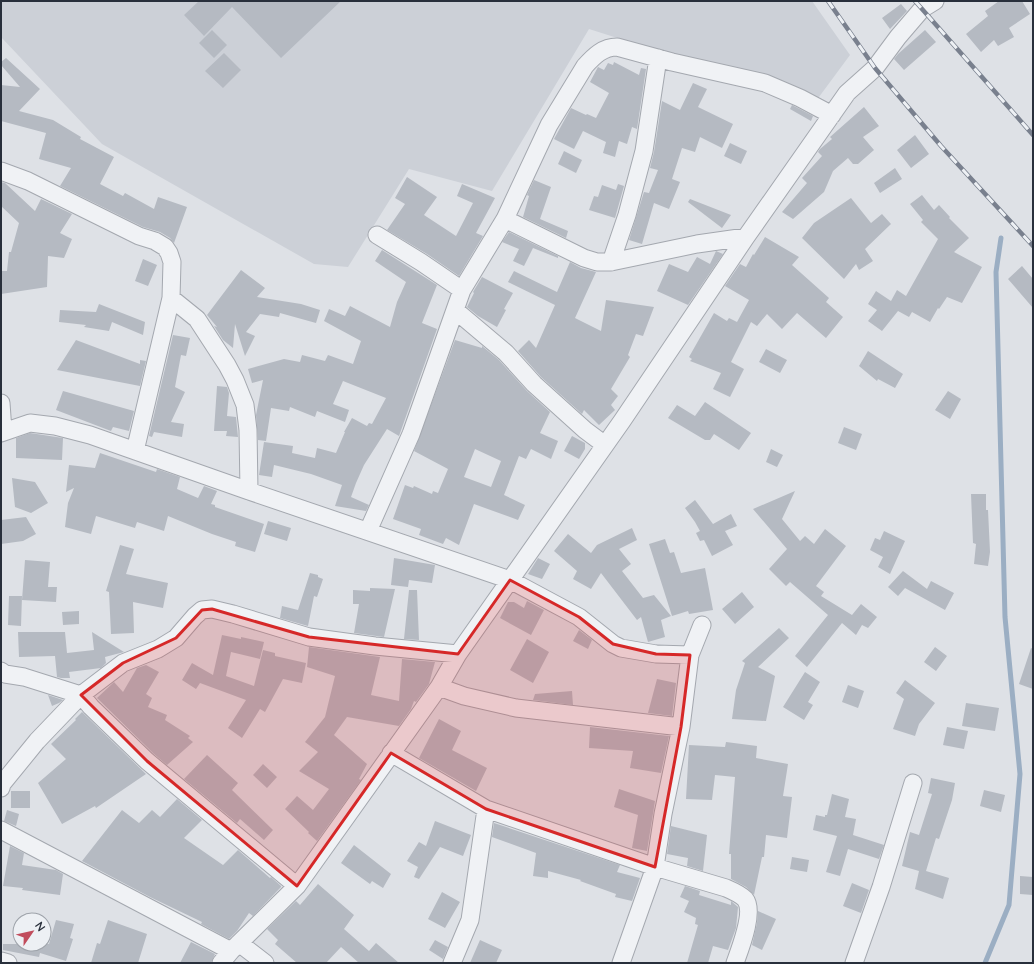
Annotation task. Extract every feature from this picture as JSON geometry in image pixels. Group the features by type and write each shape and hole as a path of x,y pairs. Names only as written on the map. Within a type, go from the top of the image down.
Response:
{"street":[{"path":"230,952 298,886 439,686 458,654 605,445 847,93 875,68 898,37 922,9 935,1"},
{"path":"368,531 411,434 462,290 505,219 549,125 592,57 608,47 617,47 765,84 800,98 832,115"},
{"path":"611,262 627,215 644,151 658,58"},
{"path":"1,171 28,181 139,236 155,241 165,247 169,253 172,262 171,298 135,451"},
{"path":"505,219 584,258 597,262 611,262 697,244 746,238"},
{"path":"377,235 421,262 462,290"},
{"path":"171,298 197,319 236,380 245,405 248,430 249,491"},
{"path":"455,310 506,353 534,384 585,430 605,445"},
{"path":"1,403 2,432 30,423 55,426 90,434 249,491 510,580 579,617 621,648 656,654 690,655"},
{"path":"1,788 2,784 37,741 81,695 123,664 158,649 176,638 202,610 212,609 233,614 309,637 375,646 458,654"},
{"path":"621,963 655,867 663,814 681,727 690,655 702,625"},
{"path":"1,671 5,674 24,677 81,695 91,707 147,761 298,886"},
{"path":"439,686 464,696 516,708 681,727"},
{"path":"391,753 486,809 655,867 726,888 737,893 746,900 749,910 748,919 735,963"},
{"path":"854,963 913,783"},
{"path":"452,963 470,920 486,809"},
{"path":"2,836 230,952 265,963"},
{"path":"1,961 8,963"}],"highlighted area":[{"path":"510,580 579,617 613,644 656,654 690,655 681,727 655,867 486,809 391,753 297,886 147,761 81,695 123,663 176,638 202,610 212,609 309,637 458,654"}],"shaded area":[{"path":"1,1 812,1 850,55 816,101 589,29 492,191 409,169 348,267 314,264 102,144 1,37"}],"building":[{"path":"199,1 341,1 281,58 232,7 204,36 184,15"},
{"path":"999,1 1022,1 1030,14 1009,28 1014,37 998,46 994,40 981,52 966,34 988,16 985,11"},
{"path":"901,4 907,11 890,29 882,18"},
{"path":"212,30 227,45 214,58 199,43"},
{"path":"925,30 936,42 904,70 894,59"},
{"path":"224,53 241,70 223,88 205,71"},
{"path":"6,58 40,89 19,111 53,120 81,137 80,139 114,157 100,184 123,196 125,193 154,209 158,197 187,207 174,243 170,238 160,232 143,227 60,186 71,168 39,159 46,133 1,121 1,85 20,87 1,65 1,62"},
{"path":"614,62 639,75 641,68 646,69 637,129 632,127 627,144 619,141 615,157 603,153 606,142 583,131 574,149 554,139 571,108 596,118 609,93 590,82 598,67 604,70 608,63 613,65"},
{"path":"693,83 707,89 698,107 733,124 722,148 700,137 695,152 682,148 672,179 680,182 669,209 654,203 642,244 629,240 644,192 649,193 658,170 650,168 662,101 680,110"},
{"path":"792,105 813,116 811,121 790,109"},
{"path":"864,107 879,126 863,137 874,150 858,164 853,164 848,158 833,171 824,192 793,219 782,212 807,183 802,178 822,156 818,152 820,149 832,139 830,137"},
{"path":"915,135 929,154 911,168 897,150"},
{"path":"730,143 747,151 741,164 724,156"},
{"path":"564,151 582,160 576,173 558,164"},
{"path":"895,168 902,179 880,193 874,183"},
{"path":"407,177 437,197 424,215 456,236 473,203 457,196 462,184 495,198 476,233 483,236 459,276 427,254 387,230 405,204 395,198"},
{"path":"534,180 551,187 540,219 568,231 566,238 523,217 529,196 527,195"},
{"path":"1,182 5,183 35,211 41,199 72,214 60,233 72,239 64,258 48,256 47,287 1,294 1,271 7,271 9,252 11,252 19,223 1,206"},
{"path":"618,184 624,186 615,218 589,210 594,196 598,197 602,185 616,190"},
{"path":"922,195 934,210 939,205 950,217 949,218 969,238 954,252 982,267 962,303 947,297 939,309 938,308 930,322 912,312 909,317 898,311 882,331 868,321 877,310 868,304 876,291 891,301 897,290 906,296 938,239 921,222 923,220 910,204"},
{"path":"851,198 871,223 882,214 891,224 865,249 873,261 859,270 856,264 844,279 802,238 814,223"},
{"path":"690,199 731,215 722,228 688,202"},
{"path":"509,232 558,256 558,258 533,248 524,266 513,261 519,249 502,242"},
{"path":"765,237 799,257 792,265 829,298 826,302 843,317 826,338 797,313 782,329 767,314 757,326 751,322 731,362 744,369 730,397 713,389 721,373 690,361 692,359 689,357 714,313 727,321 729,318 737,322 749,300 725,286 740,264 746,267"},
{"path":"382,250 437,285 422,323 437,329 399,436 387,429 364,465 356,483 351,497 369,505 366,511 335,506 342,485 311,474 274,465 272,477 259,475 264,442 293,446 292,453 315,458 317,448 336,453 344,432 352,418 367,426 369,423 372,424 386,398 343,381 333,404 349,410 345,422 317,411 315,417 290,407 289,411 271,408 266,441 258,440 256,415 263,380 252,383 248,369 284,359 300,362 302,355 325,361 328,355 353,364 361,341 324,321 329,309 345,316 350,306 390,327 397,302 406,282 375,261"},
{"path":"716,251 723,254 688,305 657,291 669,264 688,272 697,257 710,264"},
{"path":"143,259 157,265 148,286 135,281"},
{"path":"570,262 581,268 596,272 575,318 601,331 606,300 654,307 643,336 636,334 628,355 630,357 611,389 618,396 611,405 615,410 599,425 584,410 582,414 541,377 518,351 529,340 536,348 555,305 508,282 514,271 557,292"},
{"path":"1022,266 1033,279 1033,308 1008,279"},
{"path":"241,270 265,288 257,297 301,304 320,310 316,323 280,313 279,317 260,314 246,332 255,336 245,356 235,324 233,348 223,340 214,326 217,327 207,315"},
{"path":"482,277 513,293 504,309 506,310 497,327 478,316 467,307 474,293 473,292"},
{"path":"99,304 145,322 143,335 112,322 109,331 84,327 86,325 59,322 60,310 96,312"},
{"path":"173,335 190,338 186,356 181,355 175,387 185,392 171,422 184,424 182,437 154,432 152,437 149,436"},
{"path":"76,340 140,364 140,360 146,361 140,386 57,370"},
{"path":"455,340 482,348 482,346 499,360 527,391 550,412 540,433 558,441 551,459 531,449 526,459 519,456 504,495 525,505 518,520 474,504 459,545 446,538 443,544 419,535 421,529 393,519 405,485 413,488 414,486 432,494 433,491 438,493 448,469 414,451","holes":["475,449 501,461 491,487 464,477"]},
{"path":"766,349 787,360 780,373 759,362"},
{"path":"868,351 903,374 895,388 878,379 877,381 859,366"},
{"path":"217,386 227,387 229,393 227,416 236,417 238,437 226,436 227,431 214,431"},
{"path":"63,391 134,411 129,431 113,427 111,431 56,410"},
{"path":"948,391 961,399 950,419 935,410"},
{"path":"705,402 751,433 739,450 714,434 710,440 705,440 668,418 677,405 695,416"},
{"path":"844,427 862,434 856,450 838,443"},
{"path":"30,433 63,438 62,460 16,458 16,438"},
{"path":"572,436 585,443 585,449 579,459 564,451"},
{"path":"771,449 783,455 777,467 766,462"},
{"path":"100,453 156,472 157,469 180,477 177,489 198,498 204,486 217,491 211,504 215,505 215,507 264,524 255,552 235,546 236,542 168,516 164,531 137,522 135,528 96,516 91,534 65,527 68,503 74,488 66,492 69,465 95,468"},
{"path":"12,478 35,482 48,503 31,513 15,507"},
{"path":"795,491 782,519 800,541 805,536 814,544 825,529 846,546 816,586 824,592 821,596 852,615 861,604 877,617 868,628 862,625 856,635 842,623 807,667 795,656 828,615 790,582 786,586 769,569 787,549 753,509"},
{"path":"971,494 986,494 990,552 988,566 974,564 976,544 973,543"},
{"path":"695,500 713,524 731,514 737,526 725,531 733,545 712,556 704,540 700,541 696,533 700,531 685,508"},
{"path":"26,517 36,534 23,541 1,544 1,520"},
{"path":"268,521 291,528 287,541 264,534"},
{"path":"632,528 637,540 619,549 631,564 622,571 643,598 654,595 671,616 661,620 665,637 648,642 641,617 637,620 601,573 591,589 573,579 577,571 554,551 568,534 591,553 597,545"},
{"path":"884,531 905,541 890,574 878,567 883,557 870,550 875,538 880,540"},
{"path":"665,539 670,553 674,552 681,573 705,568 713,610 689,614 688,611 672,616 649,544"},
{"path":"120,545 134,549 126,574 168,583 163,608 133,602 134,633 111,634 109,592 106,591"},
{"path":"394,558 435,565 432,583 409,580 408,587 391,585"},
{"path":"538,558 550,564 542,579 528,574"},
{"path":"25,560 50,562 48,587 57,587 56,602 22,600"},
{"path":"903,571 927,589 931,581 954,593 945,610 905,588 898,596 888,587"},
{"path":"310,573 318,575 318,577 323,579 317,597 314,596 308,626 280,618 282,606 298,610"},
{"path":"370,588 395,589 384,637 354,633 359,604 353,604 353,590 370,591"},
{"path":"409,590 417,590 419,640 404,639"},
{"path":"742,592 754,607 735,624 722,609"},
{"path":"9,596 22,596 21,626 8,625"},
{"path":"527,601 544,610 531,635 500,618 508,602 514,602 524,608"},
{"path":"79,611 79,624 63,625 62,612"},
{"path":"779,628 789,638 758,667 775,676 766,721 732,719 736,690 745,663 742,661"},
{"path":"579,630 592,640 588,649 573,641"},
{"path":"18,632 65,632 67,653 94,650 92,632 124,652 105,657 106,663 101,668 69,672 70,678 61,678 57,677 55,656 19,657"},
{"path":"222,635 264,642 260,659 231,652 226,676 254,686 263,650 275,653 275,656 306,663 302,683 283,679 265,712 260,709 242,738 228,728 246,700 200,683 196,689 182,680 192,663 213,675"},
{"path":"527,639 549,652 533,683 510,670"},
{"path":"309,647 380,657 371,695 399,701 402,659 435,662 429,684 416,702 414,701 411,709 399,726 347,717 334,735 367,764 359,779 361,780 317,841 285,809 297,796 313,810 329,789 299,771 318,752 305,742 325,717 335,676 307,667"},
{"path":"935,647 947,656 936,671 924,662"},
{"path":"1031,648 1033,649 1033,689 1019,684"},
{"path":"146,665 159,672 146,694 152,698 148,707 167,715 165,720 190,736 188,738 193,742 167,765 97,698 114,682 123,692 137,668"},
{"path":"805,672 820,682 808,702 813,705 804,720 783,707"},
{"path":"657,679 676,683 672,716 648,713"},
{"path":"905,680 935,703 919,724 915,736 893,729 904,699 896,693"},
{"path":"848,685 864,691 858,708 842,702"},
{"path":"572,691 573,705 533,700 535,694"},
{"path":"48,695 63,700 52,706"},
{"path":"966,703 999,708 995,731 962,726"},
{"path":"82,712 146,774 96,808 95,806 62,824 38,783 66,759 51,744 76,720 75,719"},
{"path":"439,719 461,731 452,750 487,768 476,791 419,758"},
{"path":"590,727 669,736 661,773 630,768 633,751 589,748"},
{"path":"947,727 968,731 964,749 943,745"},
{"path":"726,742 757,746 756,758 788,764 783,796 792,797 787,838 766,835 764,857 762,857 754,895 746,887 731,879 731,854 729,854 735,777 715,775 712,800 686,799 689,745 725,747"},
{"path":"207,755 238,783 232,790 273,830 264,840 240,819 237,823 184,779"},
{"path":"263,764 277,777 267,788 253,775"},
{"path":"931,778 955,783 952,800 939,839 936,838 926,871 949,878 943,899 915,889 919,871 902,866 910,832 919,835 932,794 928,793"},
{"path":"619,789 655,801 647,851 632,848 638,815 614,807"},
{"path":"984,790 1005,795 1001,812 980,806"},
{"path":"11,791 30,791 30,808 11,808"},
{"path":"832,794 849,799 845,817 856,819 853,835 884,845 879,859 848,849 840,876 826,872 837,836 813,830 816,815 825,817 825,815 827,815"},
{"path":"177,799 202,820 184,838 223,865 238,850 281,886 253,916 249,913 237,931 229,939 201,924 202,922 150,897 82,861 122,810 139,823 152,810 160,817"},
{"path":"7,810 19,814 16,826 4,821"},
{"path":"435,821 471,835 463,856 440,847 419,879 414,877 418,867 407,861 419,842 426,846"},
{"path":"494,823 620,865 617,872 640,878 632,901 615,897 616,894 580,881 581,880 548,871 548,878 533,876 536,853 492,837"},
{"path":"671,826 707,835 703,871 687,866 688,858 667,854"},
{"path":"354,845 391,874 383,888 372,881 370,884 341,863"},
{"path":"10,846 24,853 22,865 56,870 63,874 60,895 3,886"},
{"path":"792,857 809,860 807,872 790,869"},
{"path":"1020,876 1033,877 1033,895 1020,894"},
{"path":"852,883 869,890 861,913 843,906"},
{"path":"318,884 354,915 344,929 369,951 376,943 399,963 359,963 341,947 326,963 297,963 275,944 278,940 267,929 296,901 300,905"},
{"path":"685,886 700,891 699,895 731,905 731,901 738,907 736,928 728,950 713,946 708,963 687,963 698,925 695,924 696,918 684,912 689,901 680,897"},
{"path":"442,892 460,902 445,928 428,919"},
{"path":"758,911 776,919 762,950 752,945"},
{"path":"56,920 74,924 70,938 73,939 66,961 40,953 39,957 13,952 52,952 52,934"},
{"path":"108,920 147,934 138,963 91,963 97,943 100,944"},
{"path":"435,940 448,947 443,959 429,950"},
{"path":"480,940 502,950 496,963 470,963"},
{"path":"191,942 215,954 211,963 180,963"},
{"path":"3,944 12,944 12,952 3,950"}],"waterway":[{"path":"985,963 1009,905 1020,774 1005,617 996,272 1001,238"}],"railway":[{"path":"828,1 875,68 941,146 1033,246"},
{"path":"915,1 1033,135"}]}
